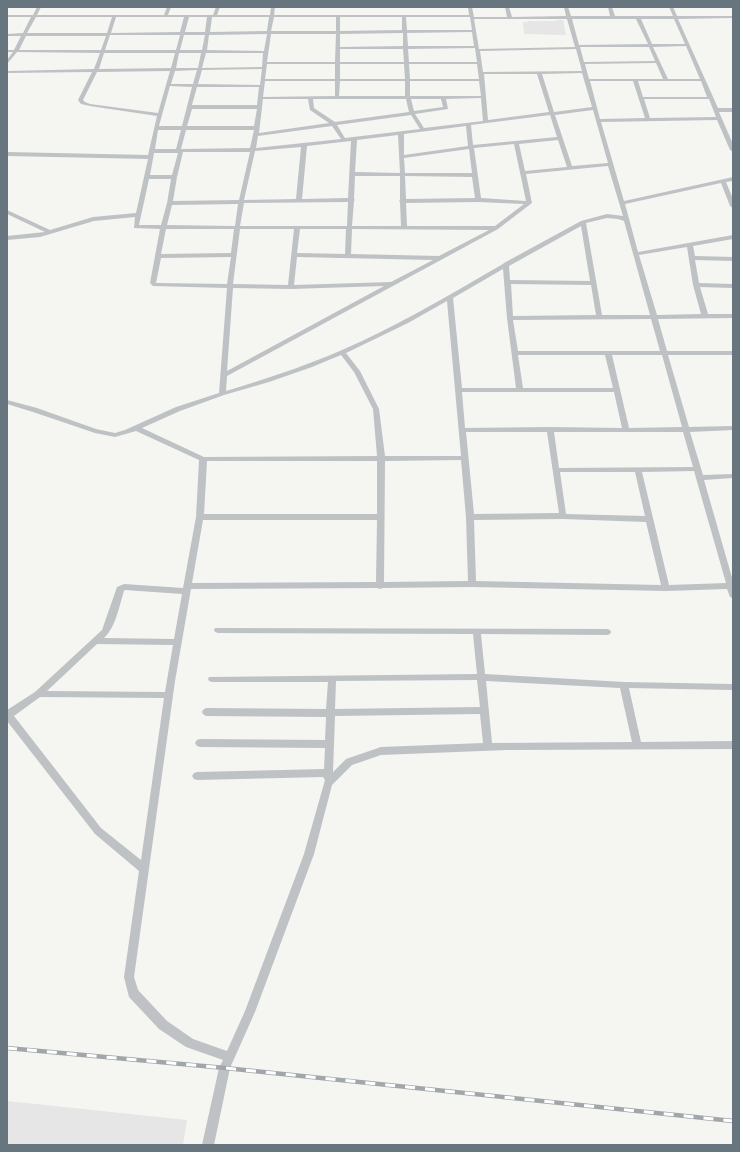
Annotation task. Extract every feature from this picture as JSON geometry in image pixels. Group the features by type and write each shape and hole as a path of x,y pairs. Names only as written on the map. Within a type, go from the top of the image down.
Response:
{"street":[{"path":"7,63 16,51 39,7"},
{"path":"166,15 169,7"},
{"path":"218,7 213,15 207,33 204,52 184,128 153,283 156,285 291,287 391,284"},
{"path":"222,394 230,286 237,228 256,135 273,7"},
{"path":"470,7 477,48 486,122"},
{"path":"507,7 510,18"},
{"path":"566,7 697,469 729,567 730,586 733,595"},
{"path":"610,7 613,18"},
{"path":"671,7 733,150"},
{"path":"7,16 131,13 166,15 338,16 349,14 404,16 428,14 510,18 733,17"},
{"path":"113,14 96,70 80,100 83,103 160,115"},
{"path":"187,15 156,128 150,157 148,177 136,227 496,228"},
{"path":"337,98 339,33 338,16"},
{"path":"404,16 408,97 412,113 423,130"},
{"path":"638,18 666,79"},
{"path":"7,35 474,32"},
{"path":"338,48 688,45"},
{"path":"7,51 266,52"},
{"path":"582,63 659,62"},
{"path":"7,72 199,69 338,64 478,63"},
{"path":"539,72 559,138 570,168"},
{"path":"480,73 584,72"},
{"path":"169,85 195,86 337,80 481,80"},
{"path":"587,80 703,80"},
{"path":"635,80 648,120"},
{"path":"256,135 445,109 443,97"},
{"path":"260,98 483,97"},
{"path":"310,98 312,109 334,124 344,140"},
{"path":"641,98 710,98"},
{"path":"190,107 260,107"},
{"path":"151,151 252,150 304,145 595,108"},
{"path":"715,110 733,110"},
{"path":"598,121 719,118"},
{"path":"468,124 478,200"},
{"path":"156,128 257,128"},
{"path":"401,133 404,228"},
{"path":"402,157 559,138"},
{"path":"348,256 354,139"},
{"path":"516,143 529,203"},
{"path":"299,201 304,145"},
{"path":"7,154 150,157"},
{"path":"523,173 611,164"},
{"path":"353,174 402,176 474,175"},
{"path":"148,177 174,177"},
{"path":"622,203 733,179"},
{"path":"723,182 733,206"},
{"path":"170,203 352,200"},
{"path":"402,201 478,200 529,203"},
{"path":"224,375 496,228 529,203"},
{"path":"7,212 50,232"},
{"path":"7,238 28,237 93,219 138,215"},
{"path":"7,402 95,431 115,435 136,428 178,409 267,381 342,353 406,322 506,264 583,222 596,217 608,216 621,217 626,220"},
{"path":"583,222 599,316"},
{"path":"291,287 297,228"},
{"path":"636,254 733,237"},
{"path":"690,245 696,285 705,316"},
{"path":"158,256 234,255"},
{"path":"294,255 438,258"},
{"path":"691,258 733,259"},
{"path":"506,264 510,318 520,390"},
{"path":"507,282 593,283"},
{"path":"696,285 733,286"},
{"path":"450,296 470,517 472,584"},
{"path":"510,318 599,316 733,316"},
{"path":"342,353 357,371 376,408 381,457 380,586"},
{"path":"515,353 733,353"},
{"path":"608,353 626,429"},
{"path":"459,390 616,390"},
{"path":"136,428 203,459 381,457 465,458"},
{"path":"462,430 686,430 733,428"},
{"path":"550,429 563,516"},
{"path":"203,459 200,517 178,642 129,977 133,993 163,1025 190,1043 230,1057"},
{"path":"556,470 697,469"},
{"path":"638,470 648,519 666,588"},
{"path":"700,478 733,476"},
{"path":"470,517 563,516 648,519"},
{"path":"200,517 381,517"},
{"path":"144,869 98,831 8,715 38,694 105,632 120,589 124,587 188,588 472,584 666,588 730,586"},
{"path":"218,630 607,632"},
{"path":"477,632 480,677 488,747"},
{"path":"95,641 178,642"},
{"path":"212,679 480,677 624,685 732,687"},
{"path":"208,1145 225,1068 250,1012 309,854 328,778 332,679"},
{"path":"624,685 637,745"},
{"path":"38,694 170,694"},
{"path":"206,712 331,713 484,710"},
{"path":"200,743 330,744"},
{"path":"197,776 328,778 349,762 381,751 488,747 733,745"}],"shaded area":[{"path":"563,20 566,35 524,34 523,22"},
{"path":"7,1101 187,1120 183,1145 7,1145"}],"railway":[{"path":"7,1048 225,1068 733,1121"}]}
